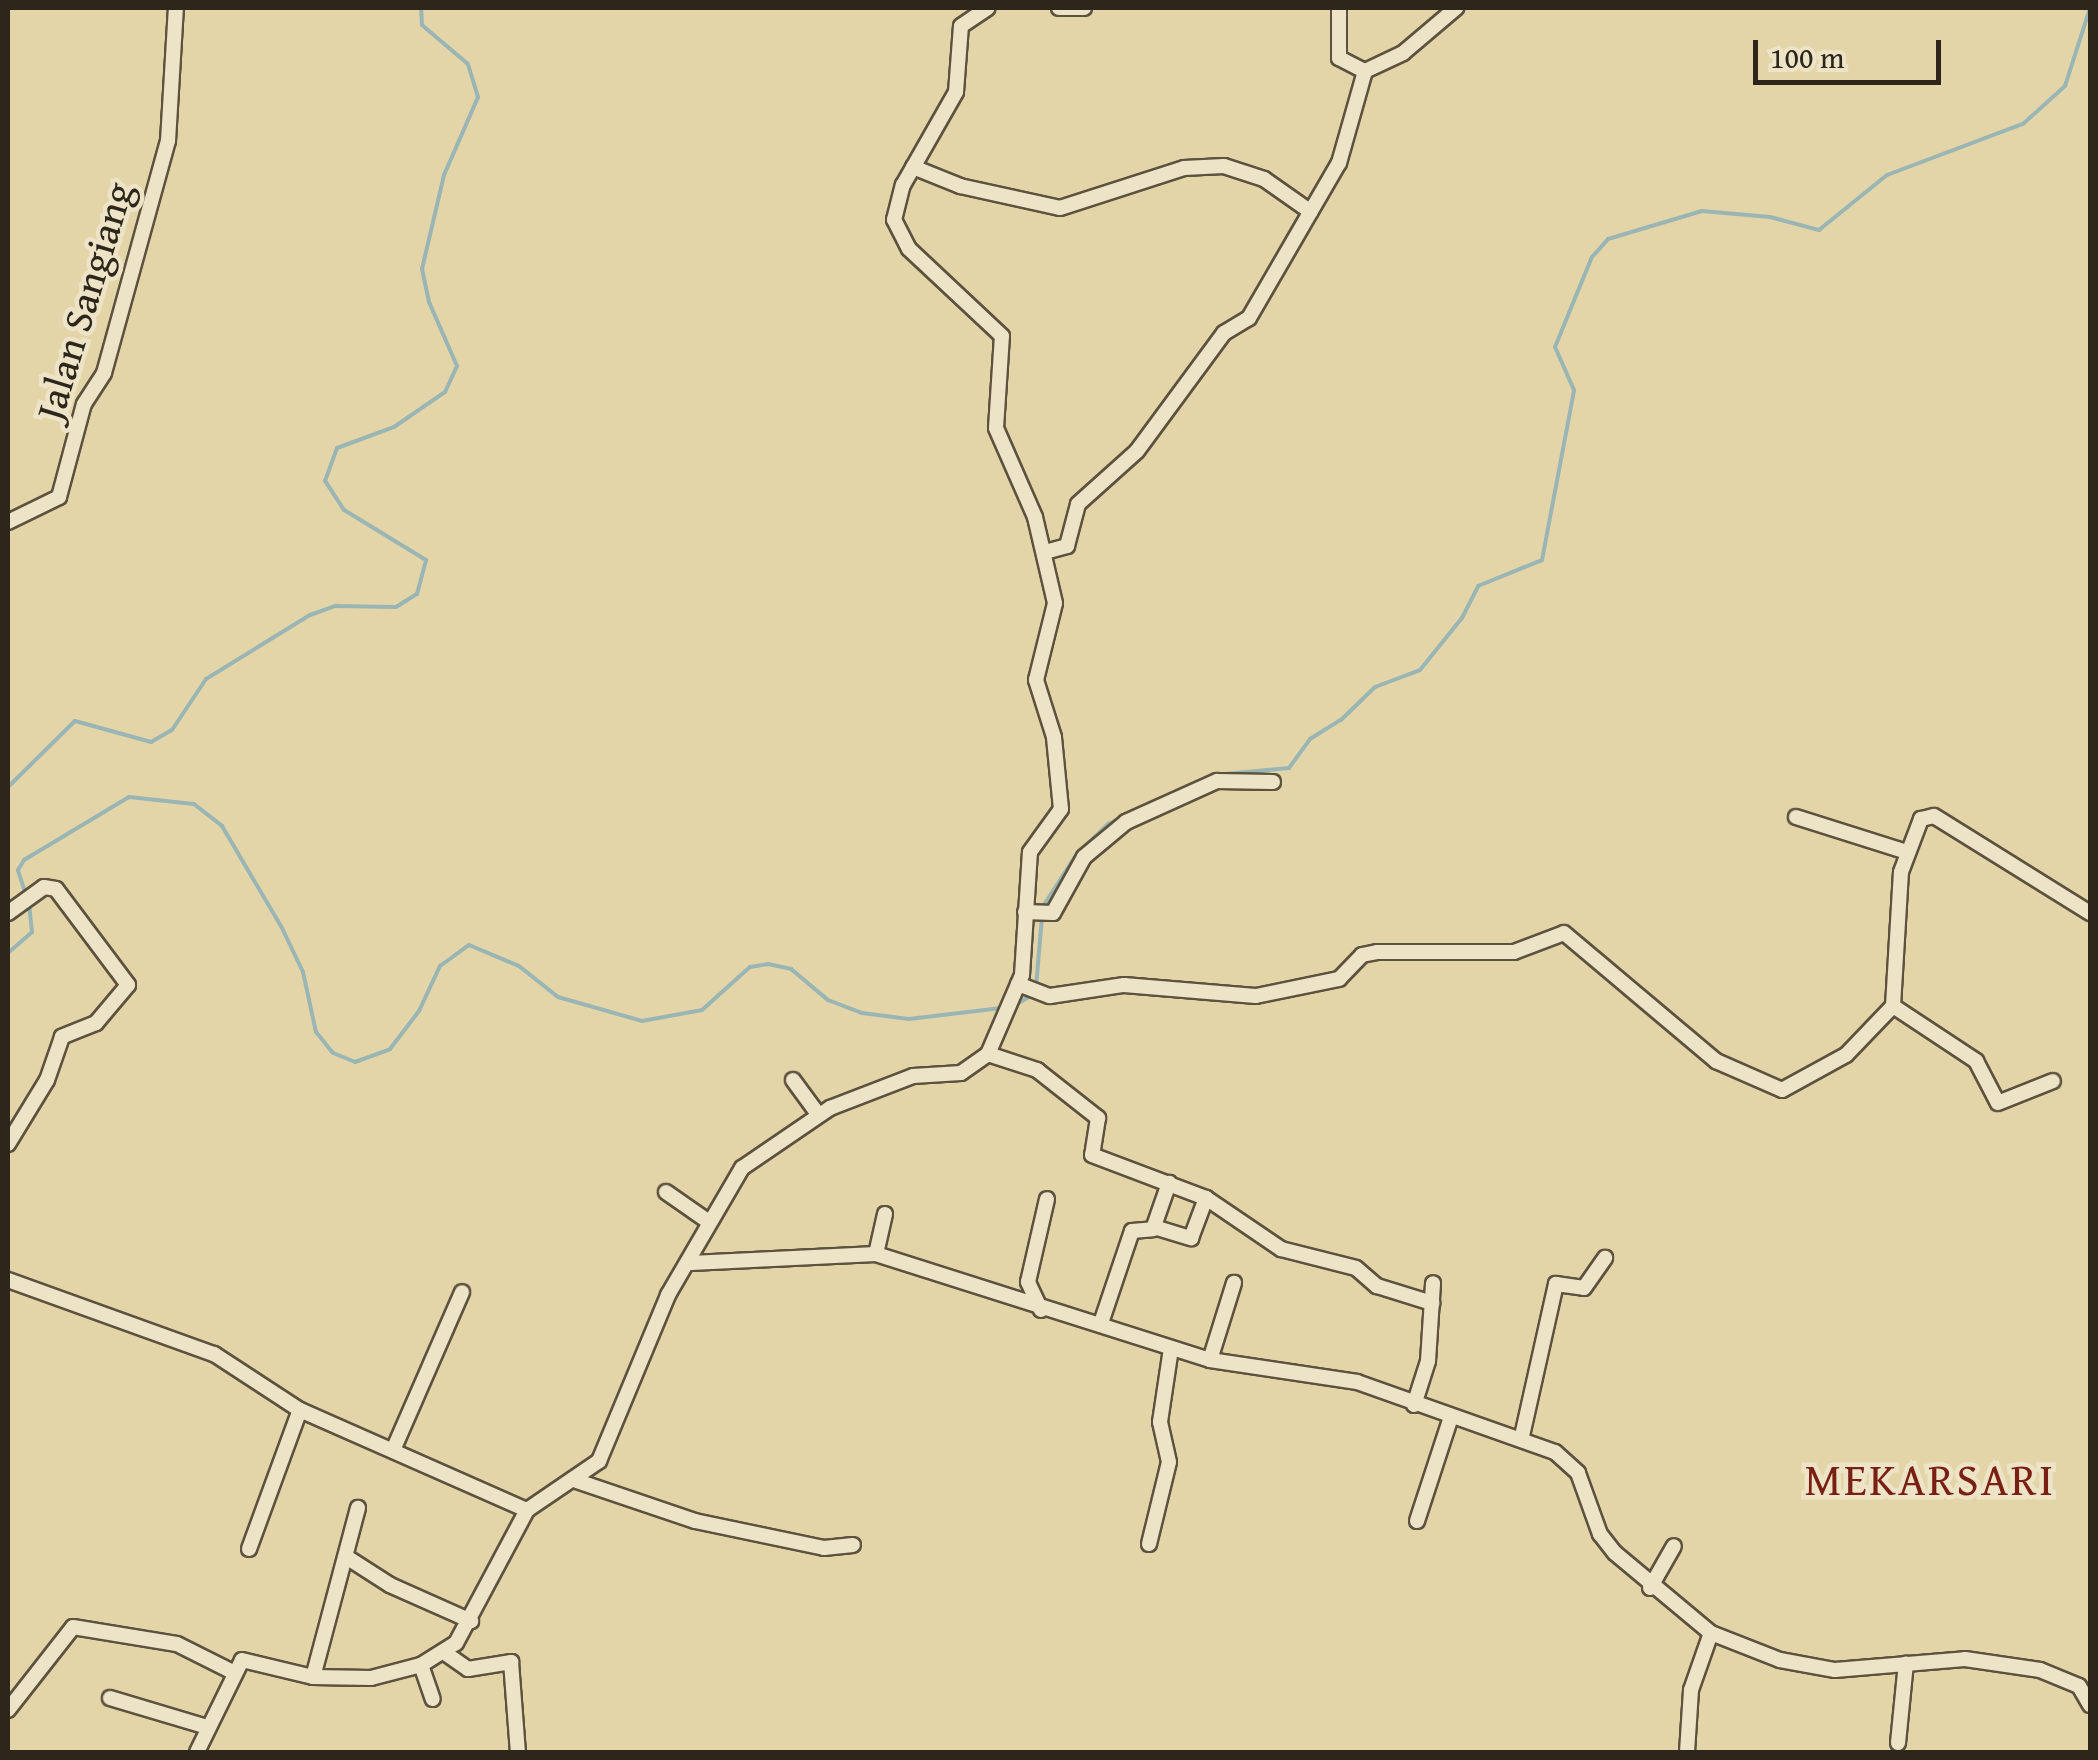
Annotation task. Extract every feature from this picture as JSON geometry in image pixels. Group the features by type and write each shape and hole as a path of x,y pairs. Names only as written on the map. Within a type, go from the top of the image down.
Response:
{"street":[{"name":"Jalan Sangiang","path":"8,522 60,498 84,404 104,374 168,140 176,8"},
{"path":"197,1752 234,1672 250,1658 313,1677 371,1678 421,1665 445,1653 471,1621 526,1510 577,1481 599,1461 652,1328 691,1263 709,1222 754,1156 818,1114 914,1076 962,1073 988,1054 1002,1013 1023,986 1035,914 1030,852 1061,809 1054,738 1036,680 1055,602 1045,552 996,428 1002,336 909,249 895,226 913,167 956,92 961,26 988,8"},
{"path":"1059,8 1084,8"},
{"path":"1339,8 1339,58 1365,71"},
{"path":"1045,552 1067,546 1078,504 1149,437 1224,334 1249,318 1340,164 1365,71 1403,53 1456,8"},
{"path":"913,167 953,184 1060,208 1184,168 1224,166 1264,178 1312,212"},
{"path":"1035,914 1066,899 1084,856 1126,822 1217,781 1273,782"},
{"path":"1796,816 1904,850"},
{"path":"1023,986 1050,996 1124,985 1256,996 1339,978 1362,955 1514,952 1564,933 1716,1061 1782,1090 1846,1055 1893,1006 1904,850 1915,825 1934,816 2090,913"},
{"path":"8,913 44,887 56,889 128,985 96,1023 62,1037 46,1080 8,1144"},
{"path":"1893,1006 1976,1061 1998,1103 2053,1081"},
{"path":"988,1054 1037,1070 1098,1118 1090,1154 1206,1198 1281,1249 1356,1268 1377,1286 1432,1303"},
{"path":"793,1080 818,1114"},
{"path":"1154,1227 1169,1183"},
{"path":"666,1192 709,1222"},
{"path":"1041,1310 1028,1282 1047,1198"},
{"path":"1101,1323 1132,1230 1154,1227 1191,1238 1206,1198"},
{"path":"876,1254 885,1214"},
{"path":"691,1263 876,1254 1041,1310 1101,1323 1210,1360 1323,1373 1451,1417 1522,1436 1578,1473 1600,1534 1650,1588 1712,1633 1780,1660 1835,1670 1965,1659 2040,1670 2078,1686 2090,1705"},
{"path":"1522,1436 1556,1284 1584,1288 1605,1258"},
{"path":"8,1280 214,1354 300,1410 394,1448 526,1510"},
{"path":"1210,1360 1234,1283"},
{"path":"1414,1405 1428,1361 1433,1283"},
{"path":"394,1448 462,1292"},
{"path":"1148,1544 1169,1462 1160,1422 1171,1348"},
{"path":"249,1549 300,1410"},
{"path":"1417,1521 1451,1417"},
{"path":"577,1481 695,1521 824,1548 853,1545"},
{"path":"313,1677 348,1558 358,1508"},
{"path":"1650,1588 1674,1546"},
{"path":"348,1558 390,1585 471,1621"},
{"path":"8,1710 73,1627 178,1644 234,1672"},
{"path":"1687,1752 1690,1690 1712,1633"},
{"path":"445,1653 468,1669 511,1662 518,1752"},
{"path":"1898,1743 1906,1663"},
{"path":"421,1665 433,1699"},
{"path":"110,1698 207,1728"}],"waterway":[{"path":"8,787 75,721 151,742 172,730 206,679 310,615 335,606 396,607 417,594 426,560 344,510 325,481 337,448 394,427 445,392 457,366 429,302 422,269 444,175 478,97 468,64 422,25 421,8"},
{"path":"1214,775 1289,768 1310,739 1341,720 1375,687 1420,670 1462,618 1478,586 1542,560 1574,390 1555,347 1592,257 1608,239 1702,211 1770,217 1819,230 1887,175 2023,124 2065,86 2090,8"},
{"path":"26,895 18,870 24,860 129,797 194,804 222,826 281,926 303,972 316,1032 333,1053 355,1062 390,1049 419,1011 440,966 469,945 519,966 558,997 642,1021 702,1010 750,967 768,964 791,969 828,1000 862,1013 909,1019 1001,1008"},
{"path":"1042,908 1076,855 1108,824 1142,808"},
{"path":"8,953 32,932 29,904"},
{"path":"1036,987 1042,917"},
{"path":"1015,1005 1032,995"}],"district":[{"name":"MEKARSARI","path":"1930,1479"}]}
